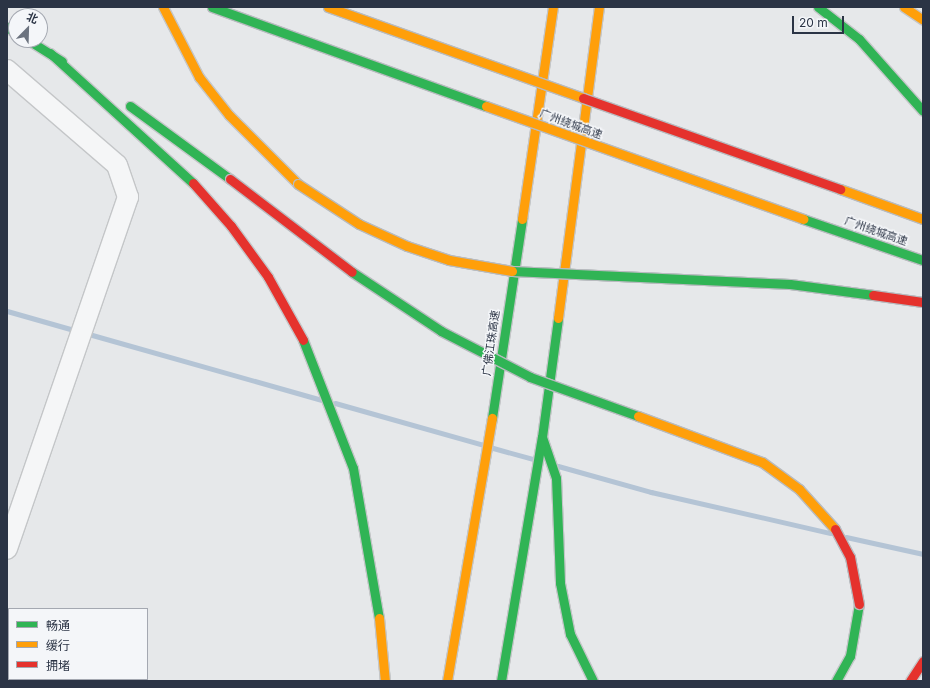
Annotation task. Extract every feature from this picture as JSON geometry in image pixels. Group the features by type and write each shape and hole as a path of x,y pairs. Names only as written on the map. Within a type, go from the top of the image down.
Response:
{"highway":[{"path":"163,7 199,77 229,115 298,184 359,224 407,246 449,260 503,271 790,284 923,302"},
{"name":"广州绕城高速","path":"212,7 712,188 923,260"},
{"path":"328,7 923,219"},
{"name":"广佛江珠高速","path":"447,681 492,421 553,7"},
{"path":"501,681 534,476 542,437 599,7"},
{"path":"818,7 832,17 895,76 923,110"},
{"path":"904,7 923,20"},
{"path":"42,48 106,90"},
{"path":"50,53 134,126 231,226 272,283 325,389 353,468 376,583 385,681"},
{"path":"118,98 230,179 334,260 441,331 530,377 762,462 799,488 830,519 850,556 859,604 850,656 836,681"},
{"path":"542,437 556,478 560,583 570,634 593,681"},
{"path":"910,681 923,661"}],"street":[{"path":"7,70 117,165 128,197 7,549"}],"waterway":[{"path":"7,311 77,331"},
{"path":"85,333 322,400"},
{"path":"335,403 483,445"},
{"path":"493,448 533,459"},
{"path":"558,466 651,492 830,533"},
{"path":"846,537 923,554"}],"traffic: fast":[{"path":"212,7 486,106"},
{"path":"818,7 859,39 923,111"},
{"path":"41,48 62,61"},
{"path":"50,53 193,183"},
{"path":"130,106 230,179"},
{"path":"492,418 522,219"},
{"path":"803,219 923,260"},
{"path":"512,271 790,284 873,295"},
{"path":"352,272 441,331 530,377 638,416"},
{"path":"501,681 542,437 558,318"},
{"path":"303,340 353,468 379,618"},
{"path":"542,437 556,478 560,583 570,634 593,681"},
{"path":"836,681 850,656 859,604"}],"traffic: slow":[{"path":"163,7 199,77 229,115 298,184"},
{"path":"328,7 583,98"},
{"path":"522,219 553,7"},
{"path":"558,318 599,7"},
{"path":"904,7 923,20"},
{"path":"486,106 803,219"},
{"path":"298,184 359,224 407,246 449,260 512,271"},
{"path":"840,189 923,219"},
{"path":"638,416 762,462 799,489 835,529"},
{"path":"447,681 492,418"},
{"path":"379,618 385,681"}],"traffic: jam":[{"path":"583,98 840,189"},
{"path":"230,179 352,272"},
{"path":"193,183 231,226 268,277 303,340"},
{"path":"873,295 923,302"},
{"path":"835,529 850,557 859,604"},
{"path":"910,681 923,661"}]}
